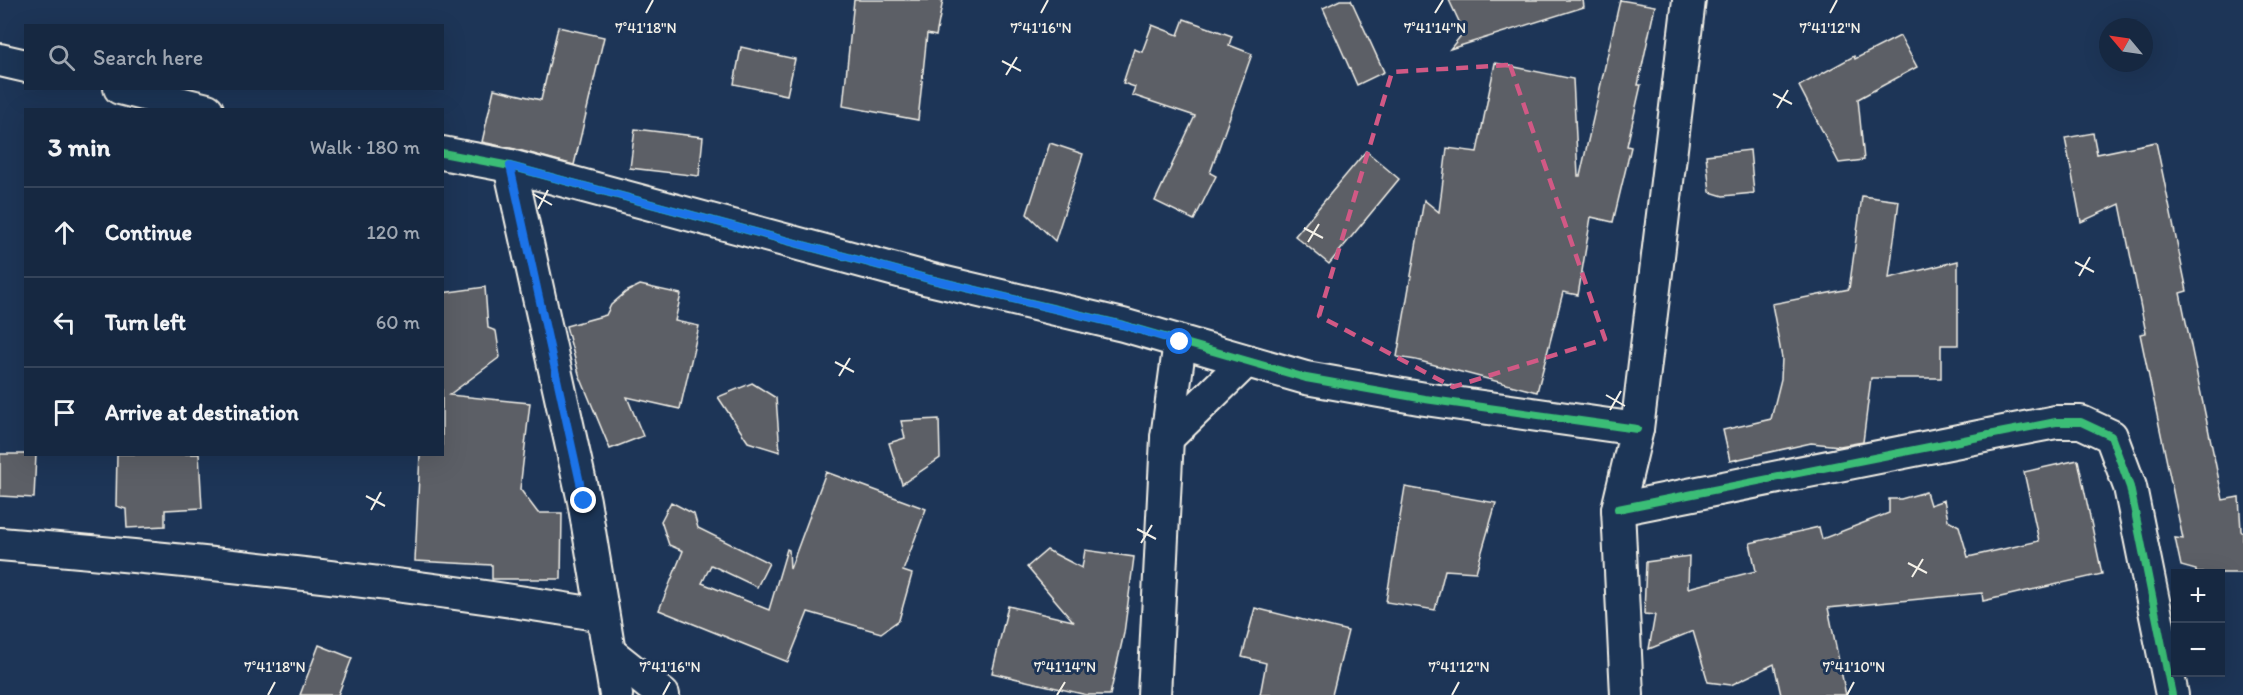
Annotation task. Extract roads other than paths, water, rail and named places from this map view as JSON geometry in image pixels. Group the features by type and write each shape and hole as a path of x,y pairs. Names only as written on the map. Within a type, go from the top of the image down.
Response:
{"street":[{"path":"1627,695 1618,509 1637,429 1689,0"},
{"path":"0,60 24,66"},
{"path":"128,90 199,108"},
{"path":"444,153 510,166 929,279 1122,325 1306,378 1425,399 1637,429"},
{"path":"510,166 584,501 616,695"},
{"path":"1154,695 1167,438 1180,342"},
{"path":"1167,438 1246,361"},
{"path":"1618,509 2056,422 2081,422 2111,436 2130,487 2172,695"},
{"path":"0,544 155,557 327,576 602,615"},
{"path":"610,653 663,695"}]}
